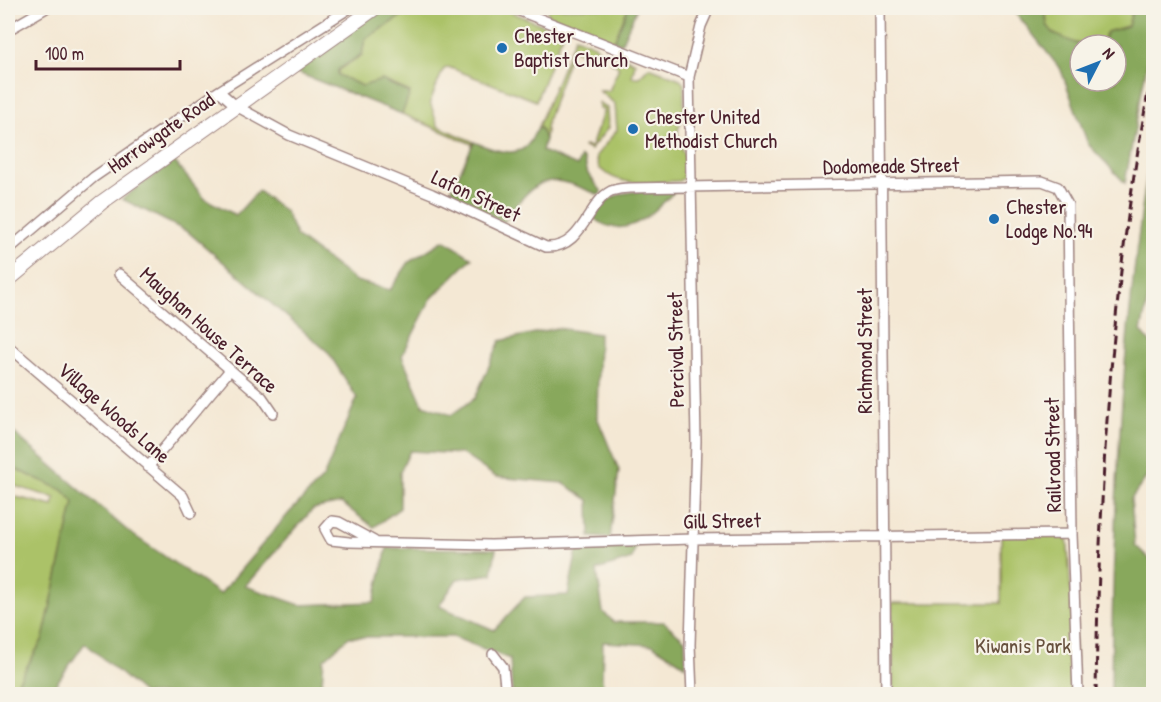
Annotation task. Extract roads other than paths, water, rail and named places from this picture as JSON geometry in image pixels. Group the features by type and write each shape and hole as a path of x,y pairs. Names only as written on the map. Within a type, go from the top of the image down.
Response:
{"main road":[{"name":"Harrowgate Road","path":"8,280 102,202 375,8"}],"street":[{"path":"8,30 46,8"},
{"path":"8,250 94,177 219,91 350,8"},
{"path":"512,8 689,77"},
{"name":"Percival Street","path":"692,694 690,645 696,441 689,77 701,26 709,8"},
{"name":"Richmond Street","path":"880,8 886,694"},
{"name":"Lafon Street","path":"219,91 236,106 290,135 432,194 546,247 566,243 589,218 603,197 611,191 630,188 691,187"},
{"name":"Dodomeade Street","path":"691,187 1042,181 1051,183 1063,192 1068,215"},
{"name":"Railroad Street","path":"1068,215 1072,534 1077,694"},
{"name":"Maughan House Terrace","path":"119,274 262,397 273,413"},
{"name":"Village Woods Lane","path":"8,346 183,496 191,513"},
{"path":"148,466 230,370"},
{"name":"Gill Street","path":"374,541 490,545 693,539 1072,534"},
{"path":"493,654 502,667 506,694"}],"railway":[{"path":"1096,694 1100,535 1110,377 1128,219 1154,62"}],"place":[{"name":"Chester Baptist Church","path":"502,48"},
{"name":"Chester United Methodist Church","path":"633,129"},
{"name":"Chester Lodge No.94","path":"994,219"}],"park label":[{"name":"Kiwanis Park","path":"1023,646"}]}
